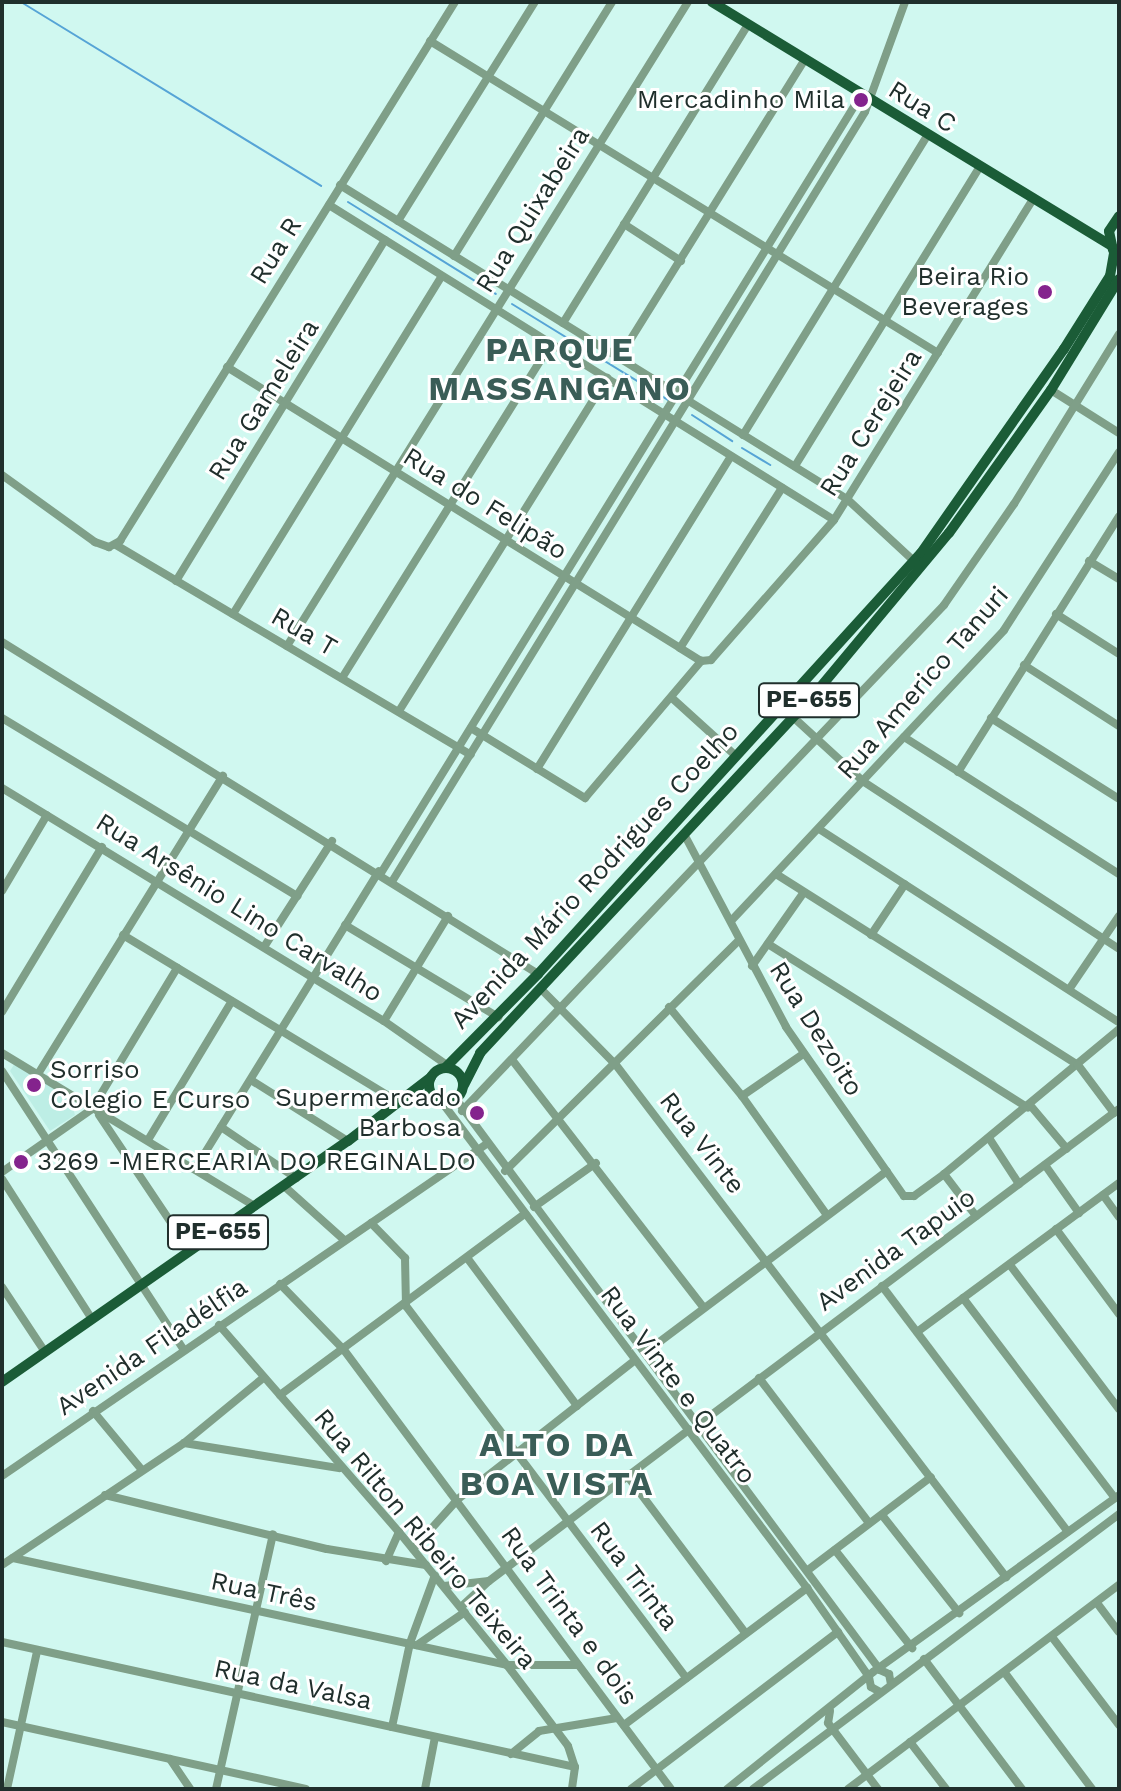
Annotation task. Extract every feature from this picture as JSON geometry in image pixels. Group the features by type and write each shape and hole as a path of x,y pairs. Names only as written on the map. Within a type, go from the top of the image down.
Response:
{"main road":[{"name":"Rua C","path":"712,2 1115,252"},
{"name":"PE-655","path":"1115,252 1109,231 1119,216"},
{"name":"Avenida Mário Rodrigues Coelho","path":"448,1067 538,974 914,561 1064,349 1110,276 1115,252"},
{"name":"Avenida Mário Rodrigues Coelho","path":"464,1085 473,1060 542,990 793,717 949,533 1051,390 1119,279"},
{"name":"PE-655","path":"2,1382 139,1284 296,1178 448,1067"},
{"path":"448,1067 464,1085"},
{"path":"431,1077 429,1089 441,1101 456,1099"},
{"name":"PE-655","path":"456,1099 464,1085"}],"street":[{"name":"Rua R","path":"116,545 134,523 227,367 455,2"},
{"path":"398,221 535,2"},
{"path":"454,256 612,2"},
{"name":"Rua Quixabeira","path":"287,646 688,2"},
{"path":"393,880 687,400 780,256 865,112 867,98 905,2"},
{"path":"563,323 748,25"},
{"path":"430,41 938,353"},
{"path":"619,358 804,61"},
{"path":"195,1169 855,105 867,98"},
{"path":"743,435 927,136"},
{"path":"795,466 979,168"},
{"path":"340,185 847,499 914,561"},
{"name":"Rua Cerejeira","path":"701,661 722,650 834,520 1032,201"},
{"path":"329,205 834,520"},
{"path":"624,224 681,261"},
{"name":"Rua Gameleira","path":"176,581 385,240"},
{"path":"233,614 442,276"},
{"path":"462,1111 563,1011 702,861 819,742 958,587 1119,334"},
{"path":"342,678 551,344"},
{"name":"Rua do Felipão","path":"227,367 701,661"},
{"path":"399,711 607,378"},
{"path":"1051,390 1119,433"},
{"name":"Rua Americo Tanuri","path":"731,921 1011,621 1119,452"},
{"path":"537,769 731,456"},
{"name":"Rua T","path":"2,475 95,542 116,545 471,755"},
{"path":"680,648 782,488"},
{"path":"958,772 1119,516"},
{"path":"1089,561 1119,579"},
{"path":"1056,614 1119,654"},
{"path":"2,643 332,841 538,974"},
{"path":"471,728 578,795 591,795 701,661"},
{"path":"1024,665 1119,726"},
{"path":"672,698 736,756"},
{"path":"793,717 864,782 1119,949"},
{"path":"2,718 297,896"},
{"path":"991,718 1119,799"},
{"path":"904,737 1119,874"},
{"path":"38,1074 223,776"},
{"name":"Rua Arsênio Lino Carvalho","path":"2,788 384,1021 448,1067"},
{"path":"2,891 47,815"},
{"path":"819,829 1119,1022"},
{"name":"Rua Dezoito","path":"684,834 702,861 738,941 803,1054 887,1171 909,1197 944,1174"},
{"path":"264,947 332,841"},
{"path":"2,1012 102,847"},
{"path":"776,874 1078,1065 1116,1111"},
{"path":"871,935 905,884"},
{"path":"752,966 804,892"},
{"path":"384,1021 448,916"},
{"path":"1070,988 1119,916"},
{"path":"345,925 498,1017"},
{"path":"123,935 400,1104"},
{"path":"505,1171 616,1065 669,1007 738,941"},
{"path":"768,944 1029,1106 1067,1149"},
{"path":"2,1172 95,1112 177,968"},
{"name":"Rua Vinte","path":"542,990 616,1065 768,1260 1006,1577"},
{"path":"148,1140 232,1001"},
{"path":"669,1007 742,1096 827,1215"},
{"path":"976,1216 944,1174 1119,1029"},
{"path":"2,1053 255,1206"},
{"path":"742,1096 803,1054"},
{"path":"513,1061 596,1163 703,1307"},
{"path":"2,1071 183,1349"},
{"path":"251,1080 348,1141"},
{"name":"Rua Vinte e Quatro","path":"456,1099 485,1145 646,1352 694,1428 699,1445 807,1588 869,1677 871,1687 880,1692"},
{"name":"Rua Vinte e Quatro","path":"441,1101 635,1360 694,1428 707,1437 880,1670 889,1674 891,1684"},
{"name":"Avenida Tapuio","path":"414,1644 463,1609 489,1581 569,1525 819,1330 1116,1111"},
{"path":"95,1112 190,1251"},
{"path":"221,1127 296,1178"},
{"path":"989,1138 1019,1184"},
{"name":"Avenida Filadélfia","path":"2,1476 343,1239 485,1145"},
{"path":"534,1207 596,1163"},
{"path":"1045,1165 1079,1213"},
{"path":"646,1352 887,1171"},
{"path":"2,1179 92,1319"},
{"path":"917,1332 1119,1183"},
{"path":"284,1186 343,1239"},
{"path":"1103,1195 1119,1217"},
{"path":"280,1395 406,1306 525,1214"},
{"path":"371,1223 405,1258 406,1306"},
{"path":"1056,1229 1119,1314"},
{"path":"468,1259 577,1406"},
{"path":"1010,1265 1119,1409"},
{"name":"Rua Trinta e dois","path":"280,1284 344,1350 458,1499 671,1789"},
{"path":"882,1286 1068,1532"},
{"path":"2,1287 45,1352"},
{"path":"727,1789 869,1677 1117,1496 963,1298"},
{"name":"Rua Trinta","path":"406,1306 686,1678"},
{"name":"Rua Rilton Ribeiro Teixeira","path":"219,1325 262,1379 280,1395 463,1609 507,1665 550,1729 568,1746 575,1767"},
{"path":"413,1549 458,1499 635,1360"},
{"path":"759,1378 869,1523"},
{"path":"2,1565 184,1443 262,1379"},
{"path":"93,1411 142,1470"},
{"path":"699,1445 707,1437"},
{"path":"184,1443 340,1468"},
{"path":"808,1570 931,1477"},
{"path":"629,1478 744,1631"},
{"path":"105,1495 386,1561 426,1565"},
{"path":"753,1789 1119,1514"},
{"path":"882,1515 959,1613"},
{"path":"386,1561 399,1532"},
{"path":"216,1789 273,1534"},
{"path":"835,1550 912,1648"},
{"name":"Rua Três","path":"13,1558 507,1665 578,1665"},
{"path":"392,1727 435,1575"},
{"path":"444,1586 489,1581"},
{"path":"848,1789 1119,1585"},
{"path":"511,1754 526,1738 550,1729 620,1722 686,1678 744,1631 807,1588"},
{"path":"1097,1603 1119,1632"},
{"path":"631,1789 838,1632"},
{"path":"846,1644 856,1636"},
{"path":"1052,1637 1119,1725"},
{"name":"Rua da Valsa","path":"2,1642 575,1767"},
{"path":"7,1789 37,1651"},
{"path":"924,1659 1022,1789"},
{"path":"1005,1673 1092,1789"},
{"path":"834,1706 827,1720 878,1789"},
{"path":"2,1722 306,1789"},
{"path":"425,1789 435,1737"},
{"path":"910,1742 946,1789"},
{"path":"169,1759 190,1789"},
{"path":"572,1789 575,1767"}],"shaded area":[{"name":"Sorriso Colegio E Curso","path":"15,1063 70,1098 75,1115 50,1131 10,1071"}],"waterway":[{"path":"21,2 321,186"},
{"path":"348,202 496,294"},
{"path":"512,304 668,400"},
{"path":"692,415 732,441"},
{"path":"742,448 770,465"}],"place":[{"name":"Mercadinho Mila","path":"861,100"},
{"name":"Beira Rio Beverages","path":"1045,292"},
{"name":"Sorriso Colegio E Curso","path":"34,1085"},
{"name":"Supermercado Barbosa","path":"477,1113"},
{"name":"3269 -MERCEARIA DO REGINALDO","path":"21,1162"}],"district":[{"name":"PARQUE MASSANGANO","path":"560,368"},
{"name":"ALTO DA BOA VISTA","path":"557,1464"}]}
